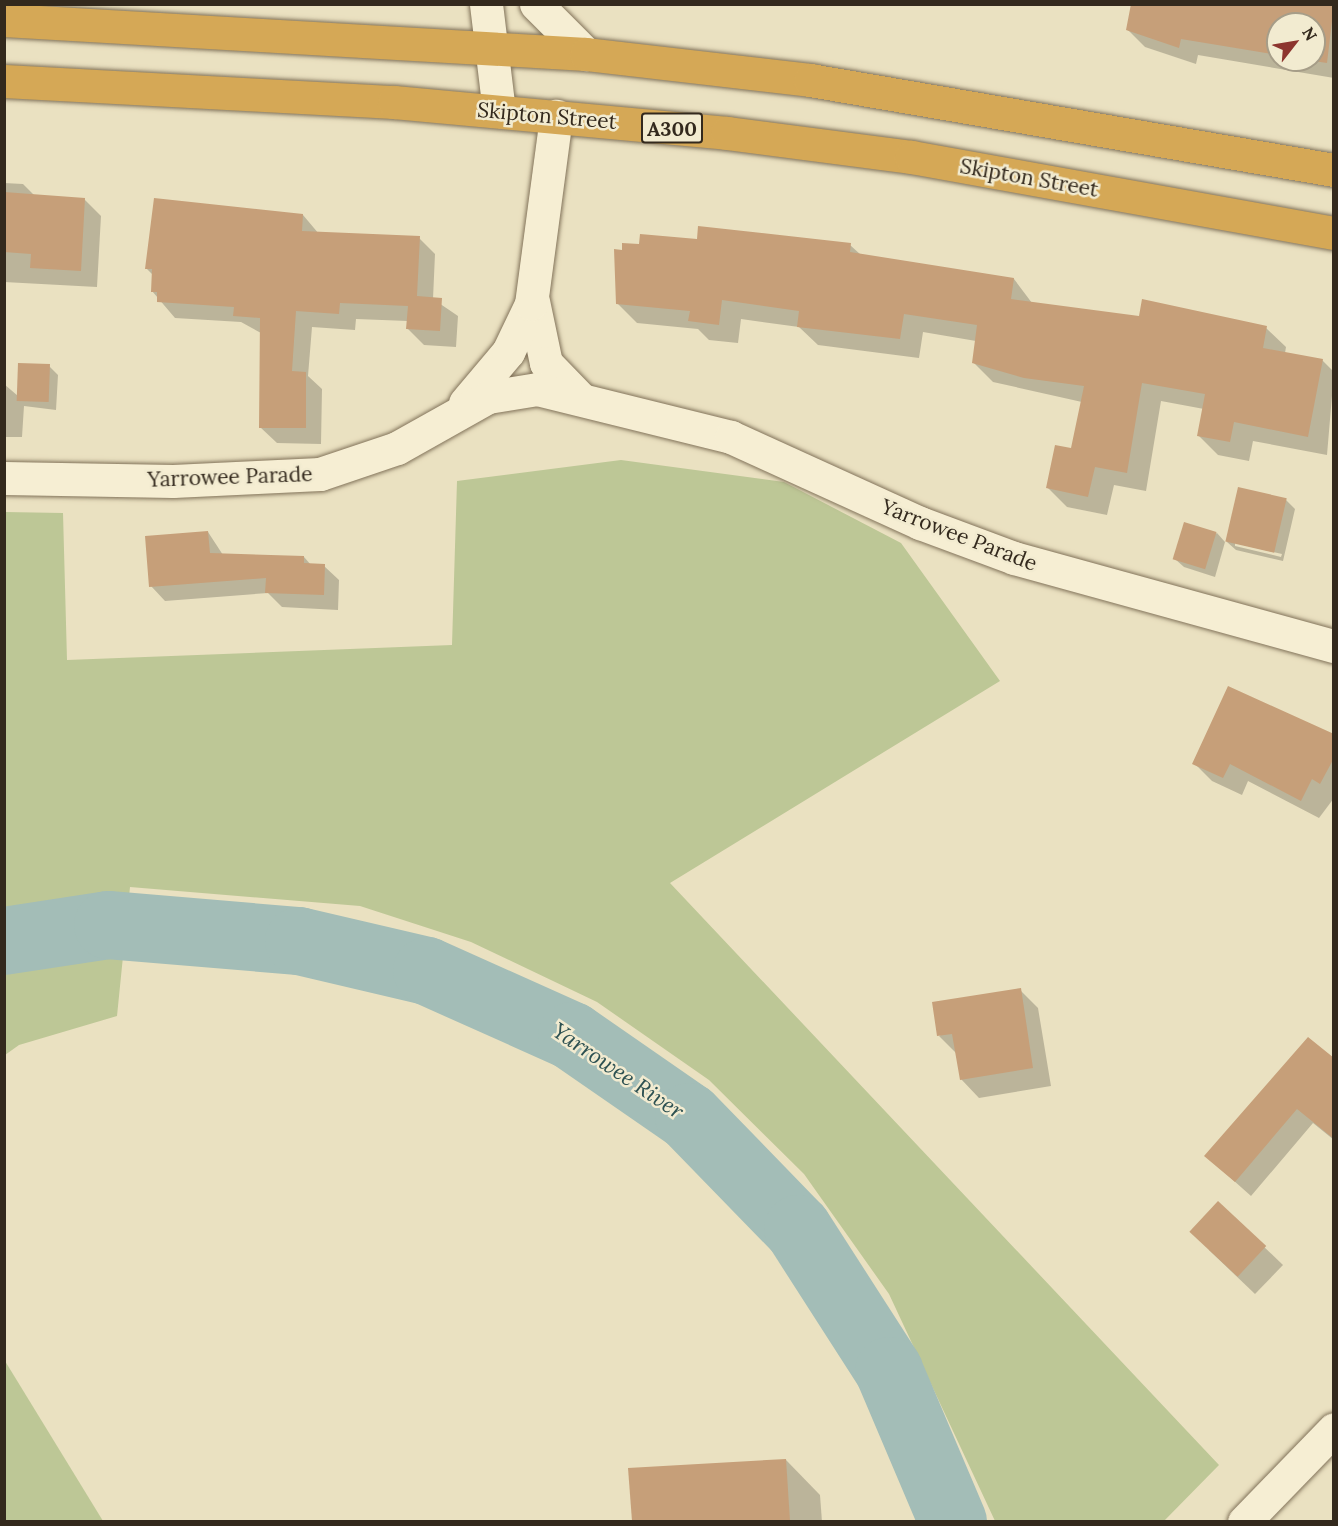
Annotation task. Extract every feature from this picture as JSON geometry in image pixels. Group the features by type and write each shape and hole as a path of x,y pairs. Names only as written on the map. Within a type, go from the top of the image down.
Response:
{"highway":[{"path":"4,20 586,54 810,80 1334,170"},
{"name":"Skipton Street","path":"4,81 556,116 911,158 1334,233"}],"street":[{"path":"486,4 494,47 499,111"},
{"path":"536,4 586,54"},
{"name":"Yarrowee Parade","path":"556,116 533,294 535,330 546,363 571,392 593,403"},
{"name":"Yarrowee Parade","path":"444,422 499,364 533,294"},
{"name":"Yarrowee Parade","path":"4,478 173,481 320,474 382,455 482,399 513,390 548,390 731,437 920,523 1014,558 1334,646"},
{"path":"1244,1521 1334,1429"}],"green space":[{"path":"621,460 784,482 901,543 1000,681 670,883 1219,1465 1164,1521 995,1521 889,1294 804,1174 709,1080 597,1002 471,942 360,906 130,887 117,1016 19,1045 5,1055 5,512 63,513 67,660 452,645 457,481"},
{"path":"5,1361 103,1521 5,1521"}],"building":[{"path":"1131,4 1334,4 1327,63 1326,12 1266,12 1266,53 1181,39 1179,48 1126,30"},
{"path":"4,192 85,198 81,271 30,268 31,254 4,252"},
{"path":"154,198 303,214 302,231 420,236 417,296 442,298 440,331 406,329 408,306 340,303 339,314 296,311 292,371 306,372 306,428 259,428 260,318 233,316 234,307 157,302 157,292 151,292 152,269 145,269"},
{"path":"698,226 851,243 850,252 1014,278 1011,299 1139,316 1142,299 1267,326 1263,348 1323,359 1308,437 1234,422 1230,442 1197,436 1205,394 1142,383 1127,473 1095,467 1088,497 1046,488 1055,445 1071,448 1084,386 1024,378 972,363 977,325 904,314 900,339 797,327 799,311 722,300 719,325 688,321 690,311 616,304 614,249 622,250 622,243 639,244 640,234 697,239"},
{"path":"18,363 50,364 49,402 17,401"},
{"path":"1238,487 1287,498 1274,553 1225,542"},
{"path":"1184,522 1217,532 1205,569 1173,559"},
{"path":"208,531 210,553 304,556 304,563 325,564 324,595 265,593 266,578 149,587 145,536"},
{"path":"1228,686 1334,734 1334,758 1320,784 1312,779 1301,801 1230,764 1223,778 1192,764"},
{"path":"1021,988 1033,1068 960,1080 952,1034 937,1036 932,1002"},
{"path":"1308,1037 1334,1058 1334,1139 1297,1109 1235,1182 1204,1156"},
{"path":"1218,1201 1266,1246 1238,1277 1189,1232"},
{"path":"786,1459 790,1521 632,1521 628,1468"}],"waterway":[{"name":"Yarrowee River","path":"4,941 108,925 299,941 427,971 572,1036 689,1117 798,1229 889,1371 953,1522"}]}
